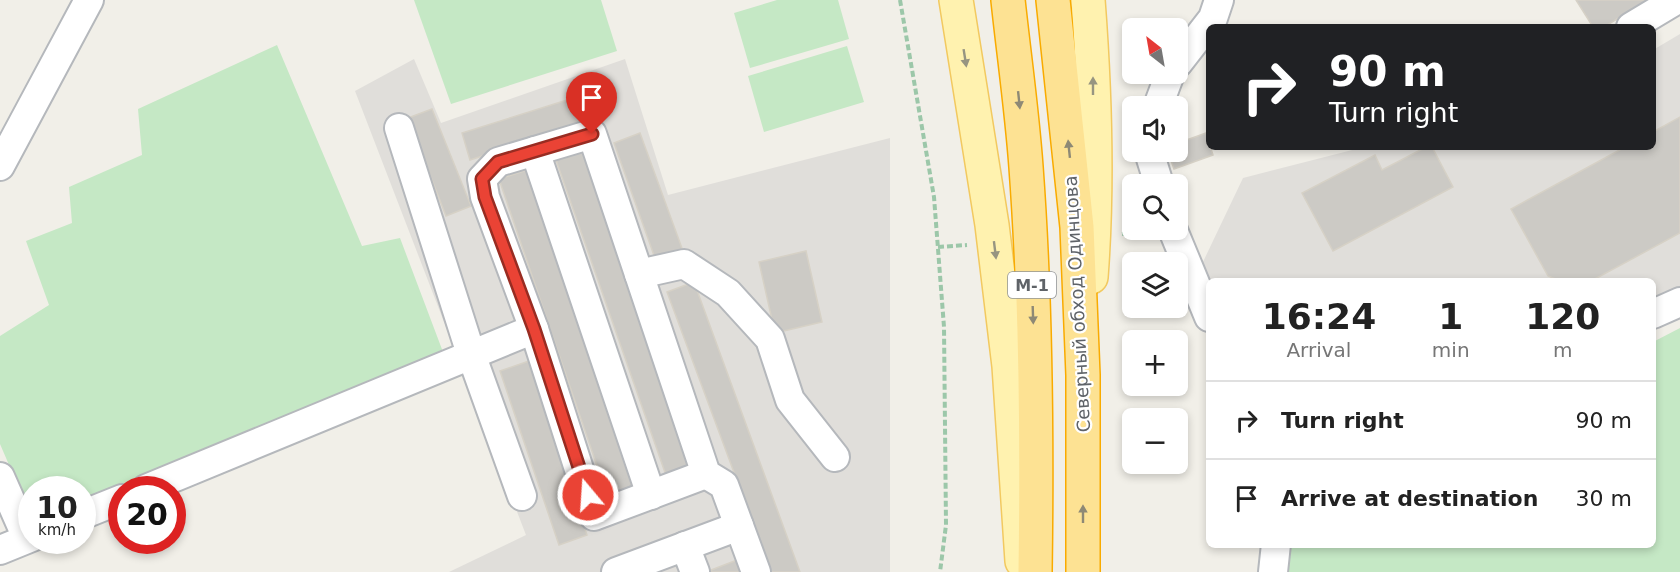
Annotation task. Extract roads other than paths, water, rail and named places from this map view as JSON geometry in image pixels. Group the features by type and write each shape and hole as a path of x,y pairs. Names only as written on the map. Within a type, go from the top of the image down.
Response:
{"highway":[{"name":"М-1","path":"1008,0 1026,166 1030,250 1035,385 1035,572"},
{"name":"Северный обход Одинцова","path":"1053,0 1077,227 1083,375 1083,572"}],"main road":[{"path":"956,0 992,225 1008,354 1023,572"},
{"path":"1083,375 1094,239 1092,53 1089,0"}],"lane":[{"path":"0,166 89,0"},
{"path":"1209,24 1214,18 1219,0"},
{"path":"1636,24 1676,0"},
{"path":"1188,50 1206,28"},
{"path":"399,128 471,354 522,496"},
{"path":"706,474 594,516 534,329 485,197 482,179 498,162 592,134 706,474 724,485 756,572"},
{"path":"535,151 651,495"},
{"path":"1177,240 1206,310"},
{"path":"639,274 684,264 728,293 770,339 790,400 835,458"},
{"path":"1656,313 1680,302"},
{"path":"177,476 534,329"},
{"path":"0,477 18,515"},
{"path":"616,572 690,559 739,526"},
{"path":"0,550 18,543"},
{"path":"1273,572 1276,548"}]}
